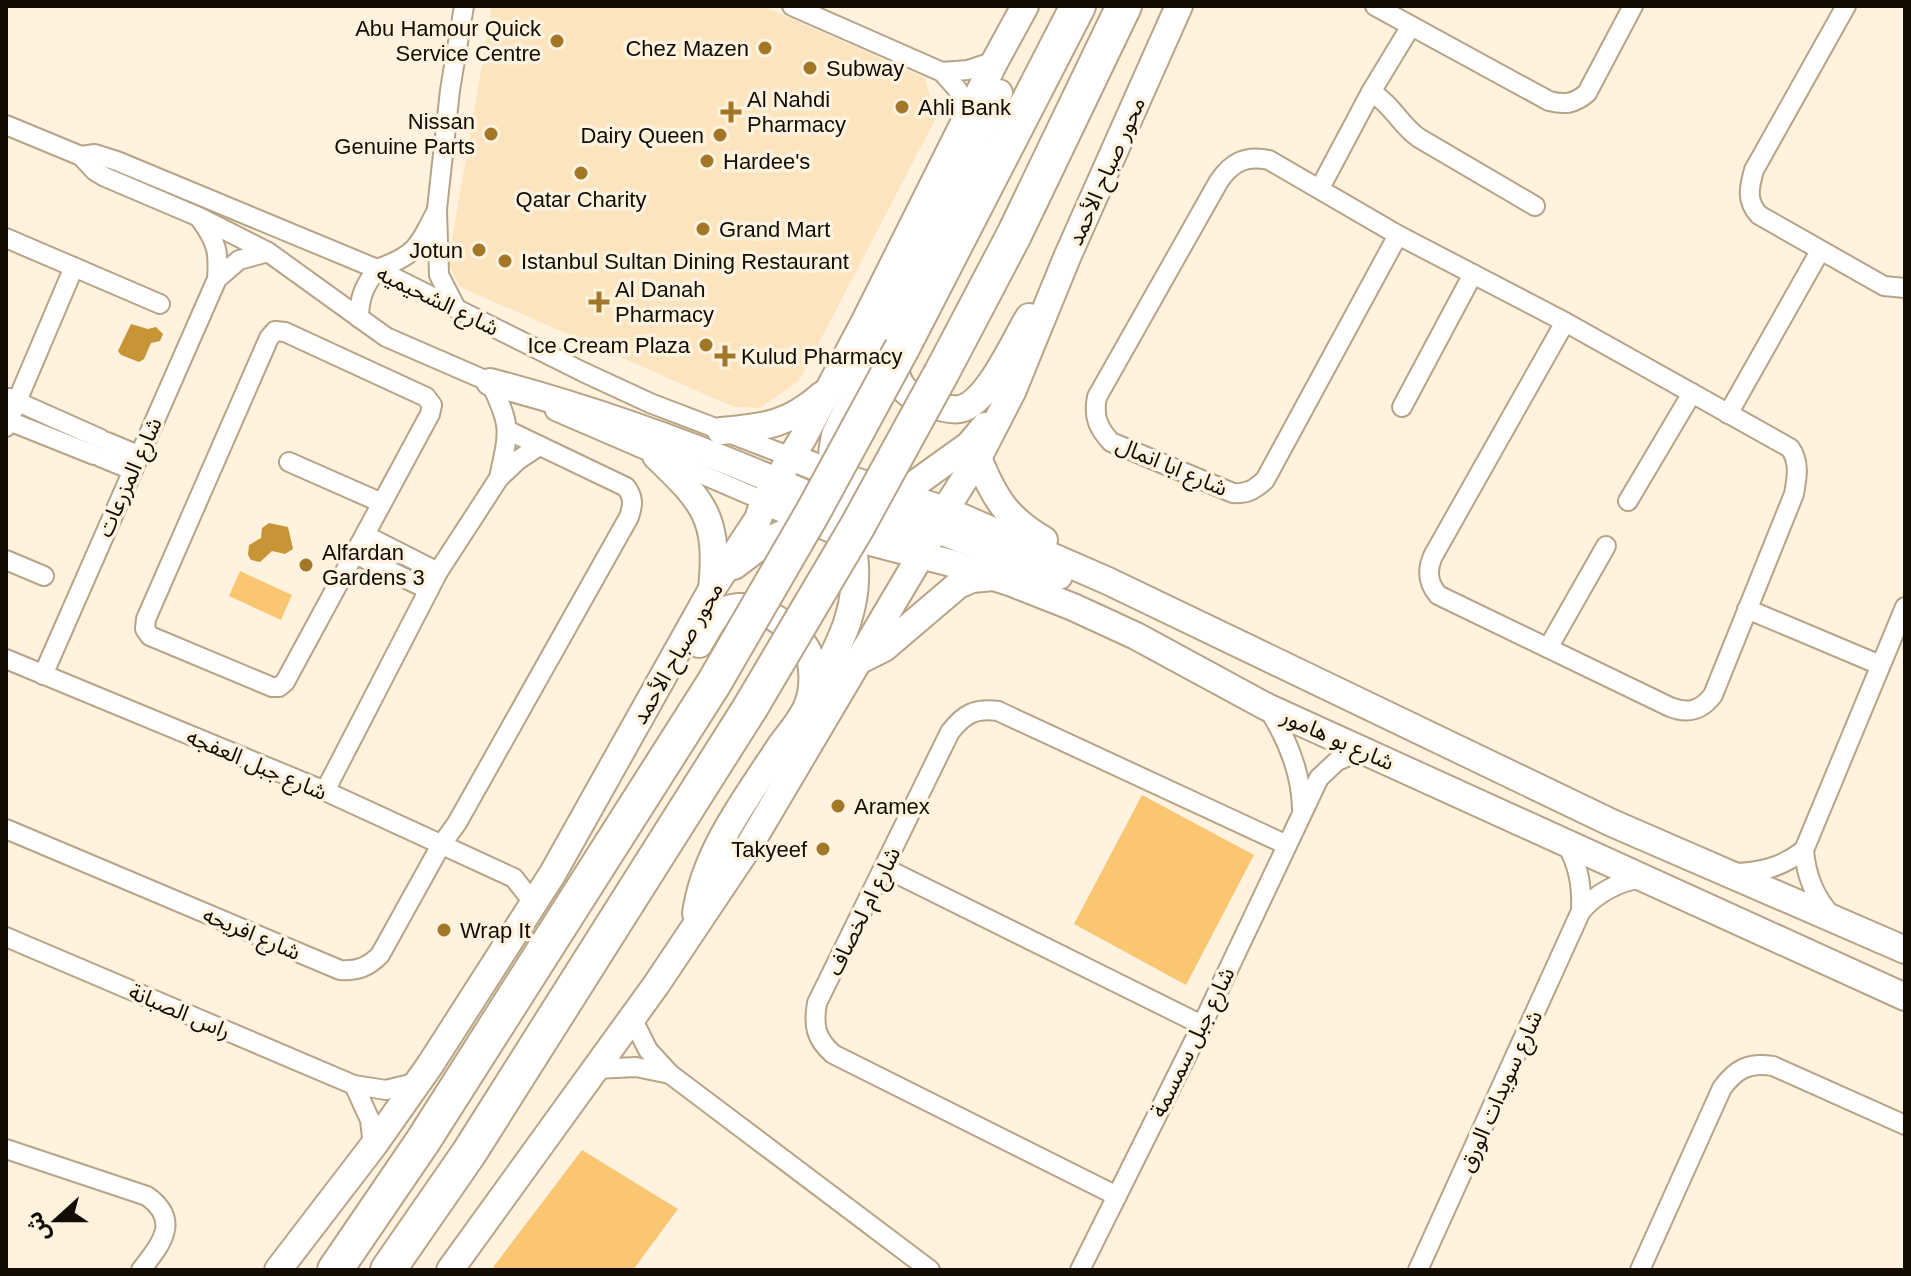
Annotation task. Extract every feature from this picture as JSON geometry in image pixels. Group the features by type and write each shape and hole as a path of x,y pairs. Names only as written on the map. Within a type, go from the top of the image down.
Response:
{"highway":[{"name":"محور صباح الأحمد","path":"335,1270 506,1013 714,683 813,512 902,348 1078,6"},
{"path":"388,1270 469,1153 750,708 857,527 1014,235 1124,6"},
{"path":"312,1270 362,1230"}],"street":[{"path":"456,309 439,275 437,209 450,90 464,6"},
{"path":"792,6 816,11 942,72 958,90 966,118"},
{"path":"694,926 698,898 717,850 808,704 836,652 855,598 857,577 851,517 833,474 835,435 1007,76 1027,23 1027,6"},
{"name":"محور صباح الأحمد","path":"278,1270 418,1082 553,873 712,589 758,519 770,491 831,387 995,61 1027,6"},
{"name":"محور صباح الأحمد","path":"450,1270 656,985 782,794 978,458 1012,392 1068,255 1179,6"},
{"path":"1375,6 1549,101 1569,104 1587,93 1633,6"},
{"path":"1846,6 1754,170 1749,196 1752,207 1759,215 1820,251 1884,286 1905,288"},
{"path":"1320,188 1371,92 1411,26"},
{"path":"942,72 968,70 995,61"},
{"path":"1371,92 1384,99 1404,126 1419,138 1535,206"},
{"name":"شارع الشحيميه","path":"6,125 81,156 105,177 199,217 268,252 386,337 656,456 770,491"},
{"name":"شارع الشحيميه","path":"81,156 95,154 117,161 377,269 583,372 721,431 791,457"},
{"name":"شارع ابا انمال","path":"1398,235 1265,480 1257,488 1233,493 1111,442 1102,432 1096,420 1097,397 1227,170 1241,159 1255,157 1269,160 1398,235 1565,322 1790,448 1796,457 1797,467 1794,494 1713,695 1707,703 1684,712 1438,595 1431,587 1429,567 1565,322"},
{"path":"359,318 359,303 365,285 377,269 402,260 415,249 437,209"},
{"name":"شارع المزرعات","path":"43,675 217,279 218,251 213,237 199,217"},
{"path":"6,238 160,304"},
{"path":"1728,414 1820,251"},
{"path":"217,279 239,260 268,252"},
{"path":"892,315 895,375 904,392 946,409 959,409 972,404 983,394 1068,255"},
{"path":"74,267 12,399 7,424 101,448"},
{"path":"1402,407 1473,274"},
{"path":"275,331 285,332 426,397 432,405 382,503 285,682 279,687 272,687 150,636 145,629 146,619 213,464 269,338 275,331"},
{"path":"490,382 570,403 770,491 851,517 882,507 969,445 1012,392"},
{"path":"490,382 509,431 499,478"},
{"path":"721,431 764,427 788,420 831,387"},
{"path":"1628,501 1692,393"},
{"path":"12,399 101,448 135,462"},
{"path":"441,845 457,823 632,507 632,496 626,487 509,431"},
{"path":"325,791 438,572 499,478 539,446"},
{"path":"656,456 688,486 704,508 712,534 715,561 712,589"},
{"path":"791,457 824,483 851,517"},
{"name":"شارع بو هامور","path":"791,457 899,495 940,520 1155,603 1612,823 1905,950"},
{"path":"978,458 997,499 1016,521 1033,534 1155,603"},
{"path":"289,462 382,503"},
{"path":"770,491 810,521"},
{"path":"712,589 767,541 810,521 851,517 940,520"},
{"name":"شارع بو هامور","path":"851,517 921,555 993,577 1073,607 1136,636 1267,707 1905,997"},
{"path":"365,535 438,572"},
{"path":"1548,648 1606,546"},
{"path":"355,554 429,590"},
{"path":"6,560 44,576"},
{"path":"858,661 884,648 958,585 972,579 993,577"},
{"path":"613,764 657,715 716,617 728,610 742,606 761,610 786,627 806,649 813,668 808,704"},
{"path":"1836,921 1816,896 1807,874 1804,850 1905,607"},
{"path":"1747,609 1880,665"},
{"name":"شارع جبل العفجه","path":"6,659 325,791 506,874 521,883 527,893 530,903 528,914"},
{"path":"1267,707 1284,736 1297,770 1302,787 1302,813"},
{"name":"شارع ام لخصاف","path":"1117,1196 833,1054 816,1033 817,1003 950,732 970,712 984,709 998,711 1287,845"},
{"name":"شارع جبل سمسمة","path":"1080,1270 1202,1025 1302,813 1327,768 1363,750"},
{"name":"شارع افريحه","path":"6,829 330,967 352,971 363,969 380,955 441,845"},
{"name":"شارع سويدات الورق","path":"1566,843 1578,869 1581,911"},
{"path":"1727,873 1768,870 1804,850"},
{"path":"885,868 1202,1025"},
{"name":"شارع جبل العفجه","path":"506,874 528,876 553,873"},
{"name":"شارع سويدات الورق","path":"1418,1270 1581,911 1591,900 1615,885 1642,878"},
{"name":"راس الصبانة","path":"6,937 354,1085 386,1090 418,1082"},
{"path":"632,1018 648,1050 670,1074 930,1270"},
{"path":"1640,1270 1722,1088 1731,1075 1743,1067 1758,1063 1773,1066 1905,1125"},
{"path":"595,1069 636,1067 670,1074"},
{"path":"354,1085 367,1108 373,1146"},
{"path":"6,1149 147,1196 155,1202 165,1220 163,1240 141,1270"}],"shaded area":[{"path":"492,6 763,6 925,78 936,118 799,381 760,408 734,407 460,287 448,263"},
{"path":"131,324 148,329 156,327 163,334 160,341 151,343 144,359 139,362 118,351"},
{"path":"269,523 288,527 293,549 285,554 272,551 260,562 251,560 249,545 261,538 262,528"},
{"path":"240,571 292,595 281,620 229,596"},
{"path":"1142,795 1254,855 1186,985 1074,924"},
{"path":"582,1150 678,1209 633,1270 491,1270"}],"place":[{"name":"Abu Hamour Quick Service Centre","path":"557,41"},
{"name":"Chez Mazen","path":"765,48"},
{"name":"Subway","path":"810,68"},
{"name":"Ahli Bank","path":"902,107"},
{"name":"Al Nahdi Pharmacy","path":"731,112"},
{"name":"Nissan Genuine Parts","path":"491,134"},
{"name":"Dairy Queen","path":"720,135"},
{"name":"Hardee's","path":"707,161"},
{"name":"Qatar Charity","path":"581,173"},
{"name":"Grand Mart","path":"703,229"},
{"name":"Jotun","path":"479,250"},
{"name":"Istanbul Sultan Dining Restaurant","path":"505,261"},
{"name":"Al Danah Pharmacy","path":"599,302"},
{"name":"Ice Cream Plaza","path":"706,345"},
{"name":"Kulud Pharmacy","path":"725,356"},
{"name":"Alfardan Gardens 3","path":"306,565"},
{"name":"Aramex","path":"838,806"},
{"name":"Takyeef","path":"823,849"},
{"name":"Wrap It","path":"444,930"}]}
